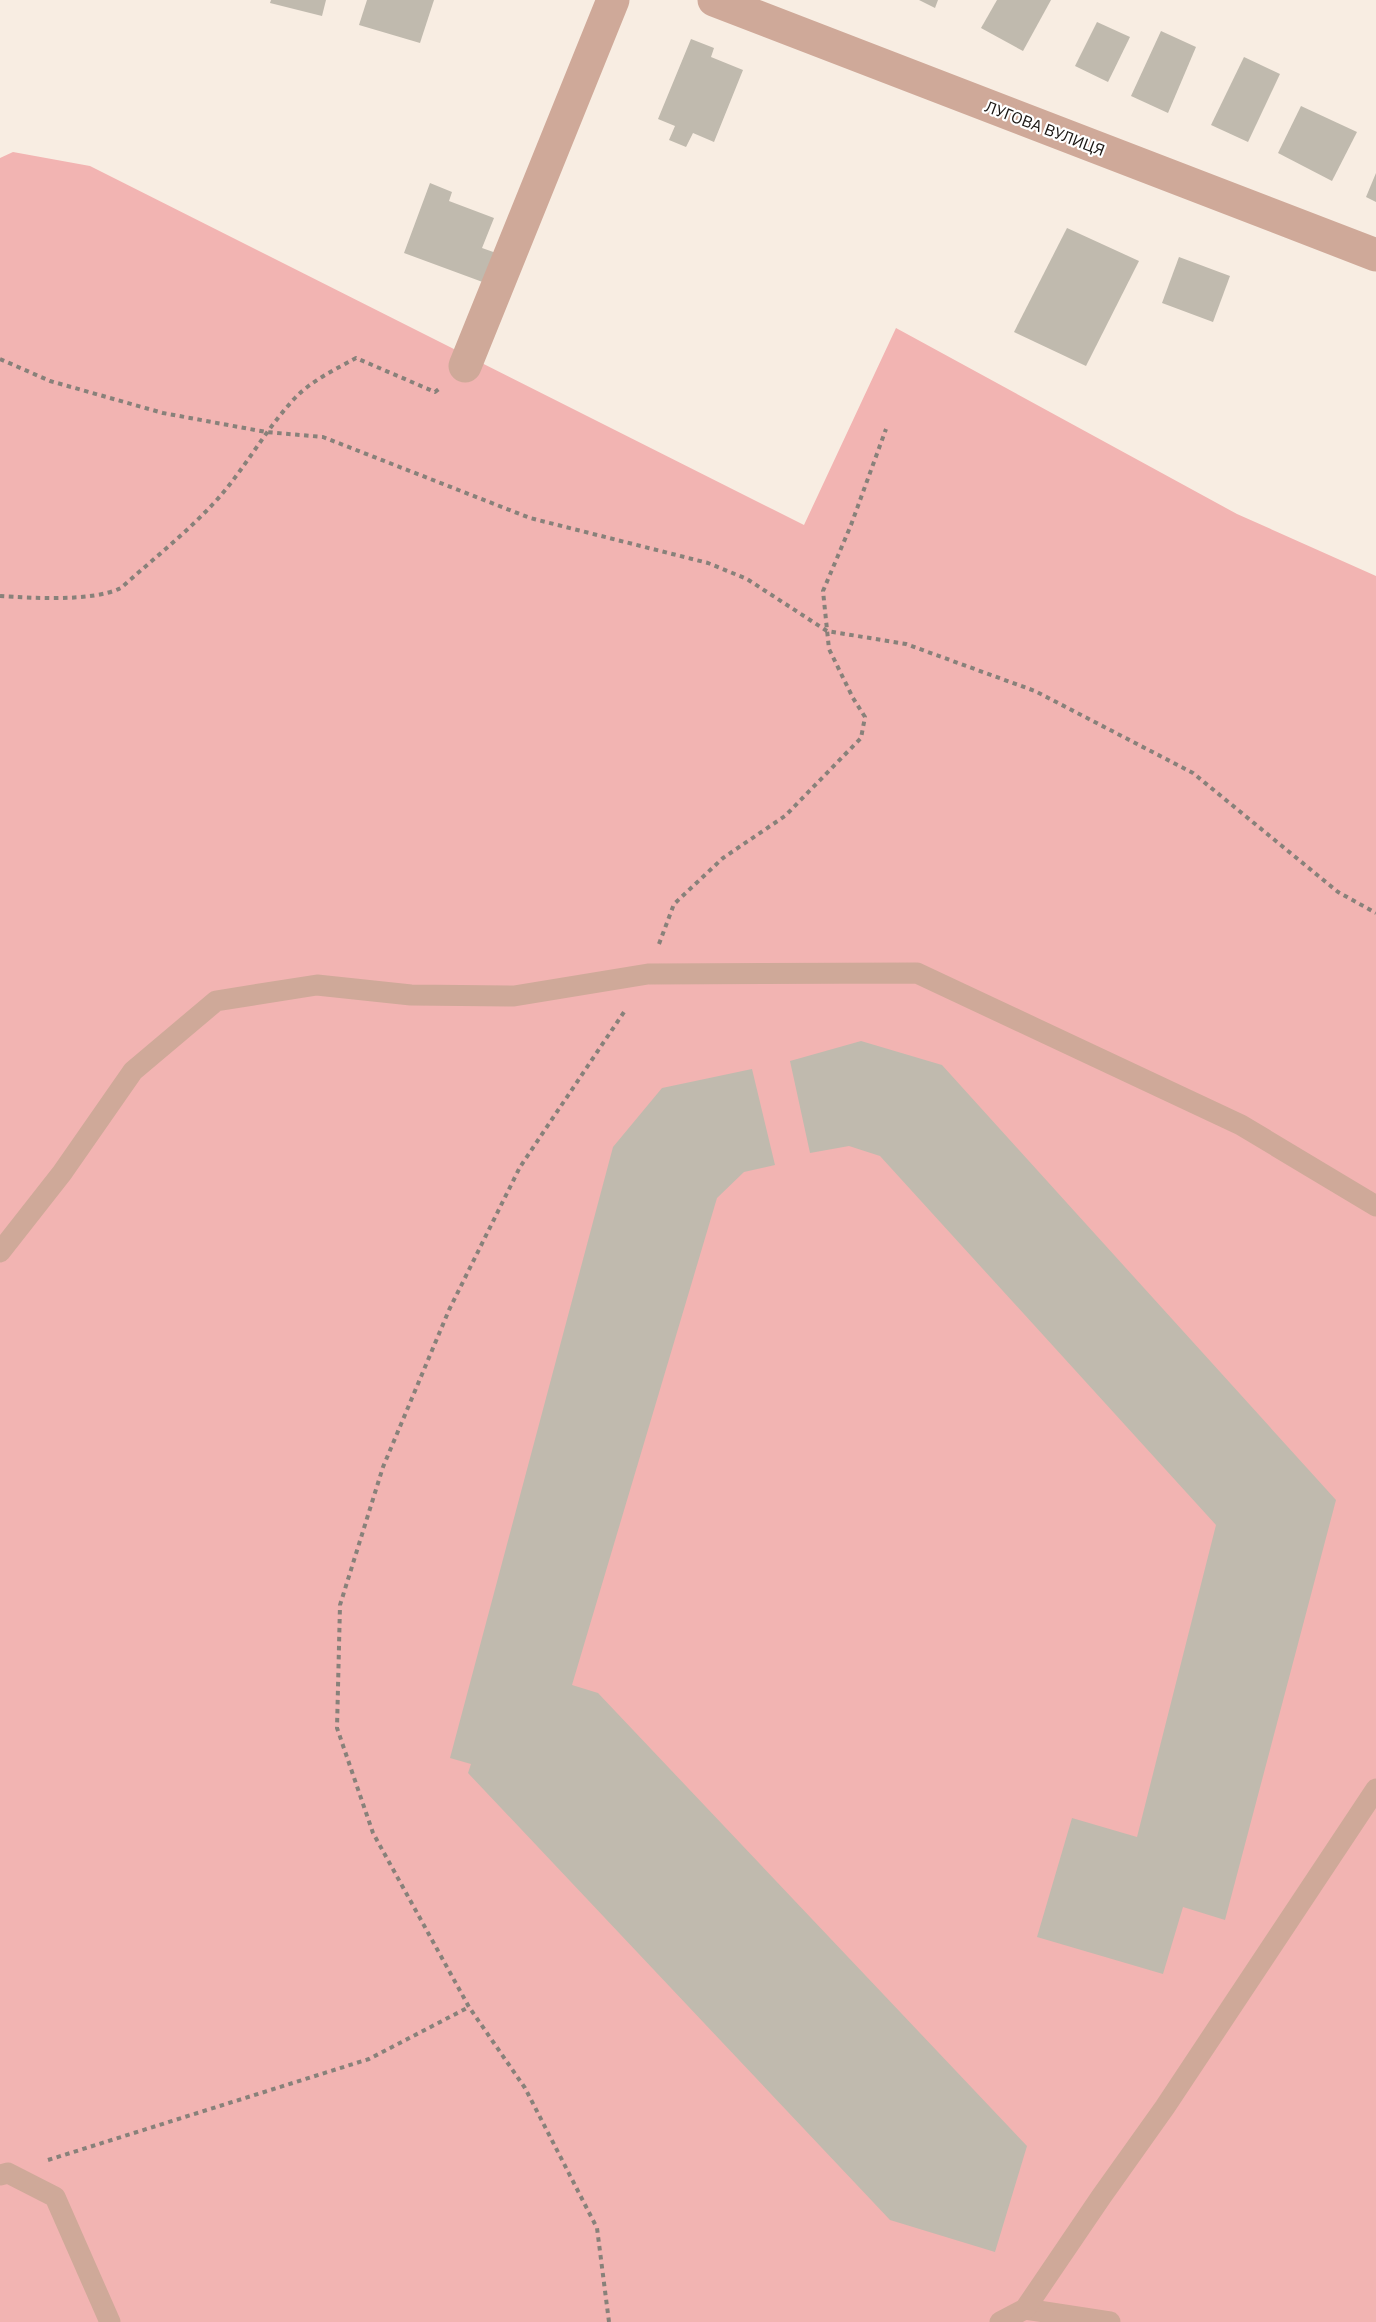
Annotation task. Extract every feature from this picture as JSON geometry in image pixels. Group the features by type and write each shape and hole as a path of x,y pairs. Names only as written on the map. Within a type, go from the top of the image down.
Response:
{"street":[{"path":"465,366 613,0"},
{"name":"ЛУГОВА ВУЛИЦЯ","path":"714,0 1376,255"}],"lane":[{"path":"0,1252 62,1173 133,1071 216,1002 317,985 411,995 514,996 648,975 917,973 1241,1125 1376,1206"},
{"path":"1000,2322 1025,2309 1165,2107 1376,1790"},
{"path":"4,2174 55,2197 110,2322"},
{"path":"1025,2309 1110,2322"}],"path":[{"path":"0,597 38,598 109,594 121,588 213,504 241,471 266,432 296,396 356,358 435,392 465,366"},
{"path":"0,359 50,381 163,413 266,432 322,437 530,518 708,564 747,579 827,631 906,644 1035,691 1193,773 1338,892 1376,913"},
{"path":"609,2322 597,2228 525,2088 469,2007 373,1833 337,1728 340,1605 383,1467 449,1310 520,1167 648,975 674,904 723,858 785,816 861,738 865,717 829,649 823,591 851,525 886,429"},
{"path":"4,2174 369,2059 469,2007"}],"shaded area":[{"path":"13,152 90,166 804,525 896,328 1237,514 1376,576 1376,2322 0,2322 0,158"}],"building":[{"path":"271,0 326,0 322,16 270,3"},
{"path":"367,0 434,0 420,43 359,25"},
{"path":"919,0 938,0 935,8"},
{"path":"997,0 1051,0 1023,51 981,28"},
{"path":"1097,22 1130,37 1108,82 1075,66"},
{"path":"1161,31 1196,47 1168,113 1131,96"},
{"path":"691,39 714,48 711,57 743,70 714,142 693,133 686,147 669,140 675,126 658,119"},
{"path":"1244,57 1280,74 1248,142 1211,125"},
{"path":"1301,106 1357,132 1332,181 1278,153"},
{"path":"1376,173 1376,202 1366,197"},
{"path":"430,183 452,192 449,201 494,218 482,248 499,254 488,284 404,253"},
{"path":"1067,228 1139,261 1086,366 1014,332"},
{"path":"1179,257 1230,276 1213,322 1162,303"},
{"path":"861,1041 942,1065 1336,1500 1225,1920 1183,1907 1163,1974 1037,1937 1072,1818 1137,1837 1216,1525 880,1156 849,1146 810,1153 790,1061"},
{"path":"752,1069 775,1165 744,1172 717,1198 572,1685 598,1693 1027,2146 995,2252 890,2220 468,1773 471,1764 450,1758 613,1147 662,1088"}]}
